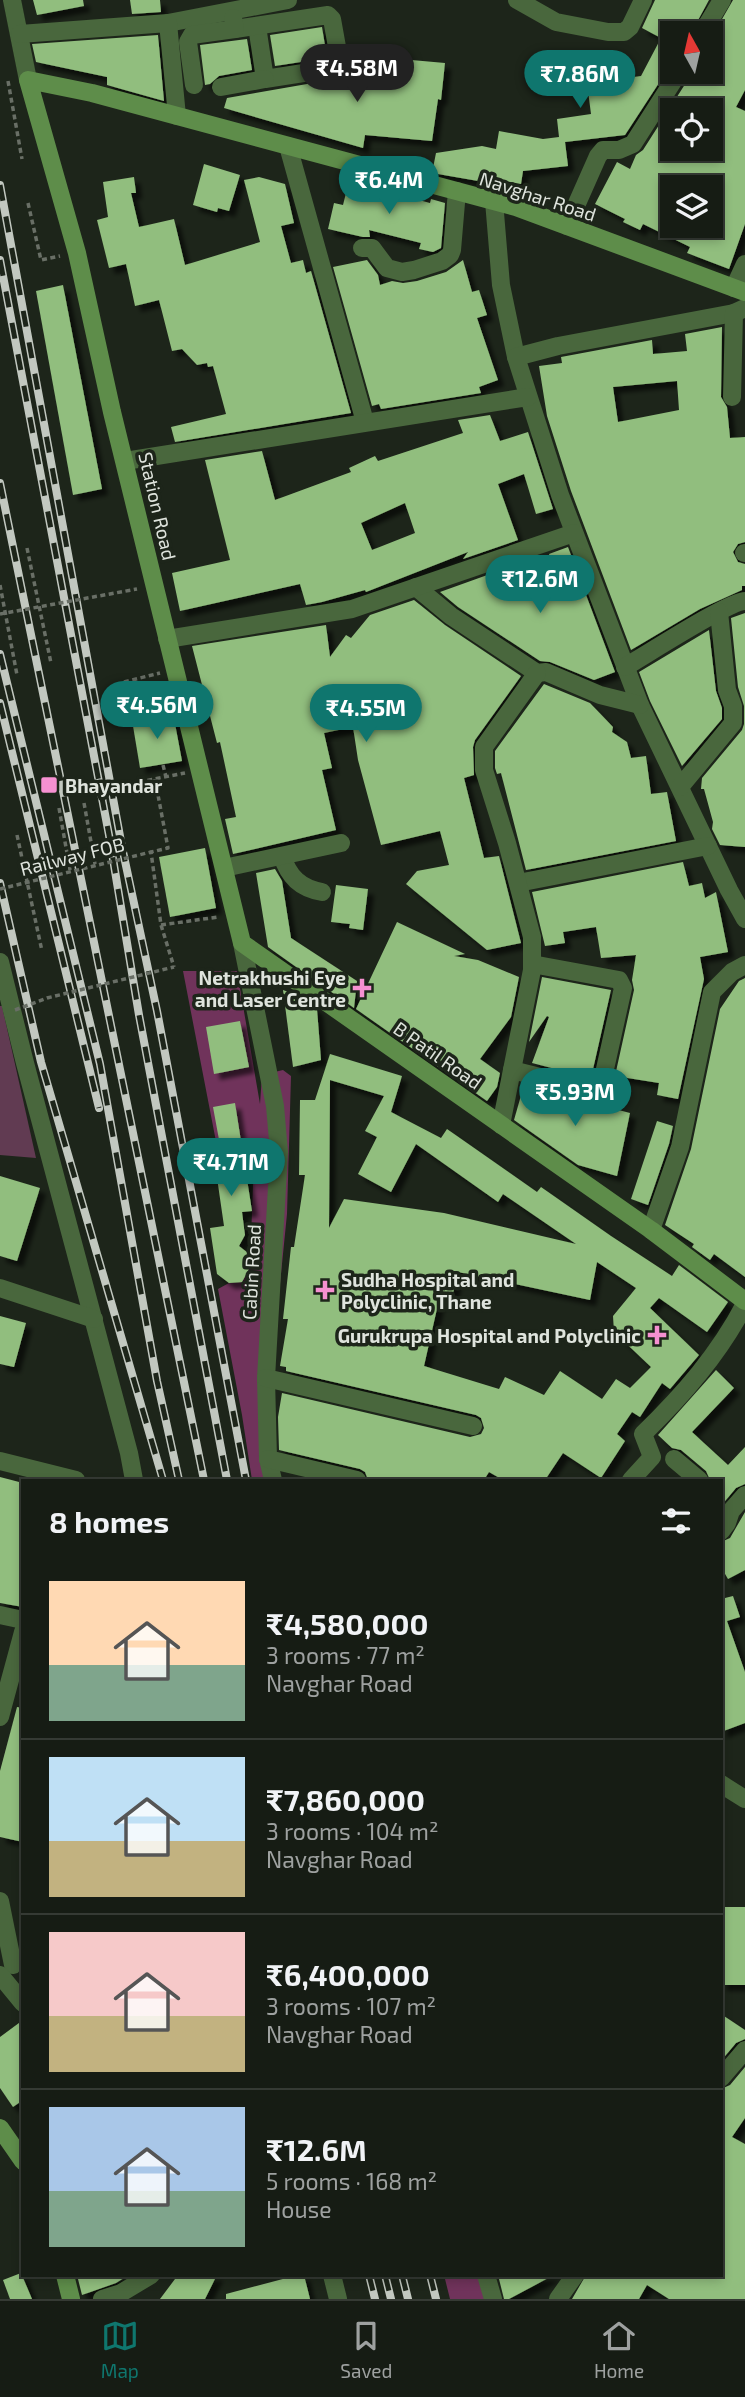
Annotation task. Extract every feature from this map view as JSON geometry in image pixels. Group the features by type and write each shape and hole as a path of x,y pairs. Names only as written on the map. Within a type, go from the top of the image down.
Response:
{"main road":[{"name":"Navghar Road","path":"28,80 92,93 494,201 739,290"},
{"name":"Station Road","path":"28,80 76,253 174,670 242,943"},
{"name":"B Patil Road","path":"242,943 651,1230 745,1302"},
{"path":"0,2129 21,2158"},
{"path":"66,2277 71,2299"}],"street":[{"path":"12,0 28,80"},
{"path":"194,85 188,42 192,35 288,0"},
{"path":"517,0 556,22 608,32 624,32 630,27 643,0"},
{"path":"709,21 722,0"},
{"path":"20,34 234,20 257,26 328,15 332,19 334,64 221,87"},
{"path":"168,23 177,116"},
{"path":"257,26 265,79"},
{"path":"567,226 603,149 619,150 634,144 672,84"},
{"path":"288,146 365,422"},
{"path":"362,248 372,247 387,268 402,271 442,261 452,250 457,191"},
{"path":"494,201 501,285 516,357 574,533 640,705 745,919"},
{"path":"739,290 745,264"},
{"path":"516,357 558,346 739,310 732,397"},
{"path":"125,461 528,397"},
{"path":"167,639 352,609 574,533"},
{"path":"415,587 452,616 537,673 546,672 600,695 640,705"},
{"path":"625,667 719,612 741,600 745,601"},
{"path":"680,787 733,723 739,706 727,690 719,612"},
{"path":"501,1125 532,964 532,937 484,770 484,747 537,673"},
{"path":"224,868 341,843"},
{"path":"518,883 708,846"},
{"path":"282,856 293,879 323,892"},
{"name":"Cabin Road","path":"242,943 275,1106 279,1152 266,1378 268,1459 273,1479"},
{"path":"0,962 134,1479"},
{"path":"512,1070 596,1091 601,1087 622,988 619,980 532,964"},
{"path":"651,1230 680,1147 712,992 732,972 745,965"},
{"path":"0,1288 94,1320"},
{"path":"632,1479 652,1457 643,1434 678,1400 727,1337 745,1302"},
{"path":"266,1378 473,1426"},
{"path":"268,1459 353,1479"},
{"path":"674,1459 698,1479"},
{"path":"0,1461 72,1479"},
{"path":"723,1528 730,1511 745,1495"},
{"path":"0,1615 21,1620"},
{"path":"0,1717 21,1639"},
{"path":"723,1785 745,1799"},
{"path":"0,1901 11,1973 21,1998"},
{"path":"723,2076 745,2050"},
{"path":"102,2299 121,2293 148,2277"},
{"path":"332,2277 338,2299"},
{"path":"487,2277 493,2299"},
{"path":"558,2299 574,2277"}],"path":[{"path":"8,77 22,159"},
{"path":"28,203 41,260"},
{"path":"27,548 51,663"},
{"path":"0,585 17,675"},
{"path":"0,614 137,589"},
{"path":"124,682 174,670"},
{"path":"163,765 166,777"},
{"path":"139,782 199,770"},
{"path":"8,998 47,998 174,967 161,925 151,852 168,848 155,779"},
{"path":"84,803 95,864"},
{"path":"59,808 70,870"},
{"path":"17,835 42,951"},
{"name":"Railway FOB","path":"0,888 151,852"},
{"path":"161,925 235,914"}],"shaded area":[{"path":"183,971 237,971 260,1104 262,1075 283,1070 291,1076 287,1214 273,1354 277,1479 252,1479 218,1289 229,1283 242,1282 250,1267 248,1253 254,1159 261,1145 219,1157"},
{"path":"2,1006 36,1158 0,1155"},
{"path":"444,2277 480,2277 486,2299 450,2299"}],"building":[{"path":"33,0 83,0 84,6 37,15"},
{"path":"130,0 160,0 161,12 132,14"},
{"path":"655,0 709,0 698,21 660,21 660,37 642,28"},
{"path":"733,0 745,0 745,90 736,107 745,111 745,224 729,269 687,253 690,247 672,238 723,238 723,175 660,175 660,232 643,224 640,230 595,204 617,162 630,169 636,155 643,150 660,123 660,161 723,161 723,98 676,98 685,84 723,84 721,21"},
{"path":"322,27 327,58 275,66 270,35"},
{"path":"158,35 164,101 107,85 107,77 36,62 32,44"},
{"path":"247,39 252,70 219,76 205,85 200,45"},
{"path":"660,40 660,81 625,135 565,142 568,166 523,171 521,184 485,177 484,182 432,173 436,153 482,146 496,149 499,131 543,139 559,137 557,119 591,114 587,83 641,76"},
{"path":"378,57 445,63 441,100 438,99 432,141 365,135 363,148 224,108 227,98 376,72"},
{"path":"204,164 240,175 229,211 218,208 217,212 193,205"},
{"path":"134,177 136,193 131,193 139,227 174,219 185,265 260,242 244,180 259,177 285,184 294,223 281,226 291,263 303,260 306,273 311,271 351,413 175,442 171,427 226,414 213,366 208,367 207,363 197,365 182,349 172,351 159,300 135,306 126,264 109,268 97,220 108,217 103,182"},
{"path":"349,181 430,203 431,199 445,203 441,248 433,252 419,249 421,243 369,230 370,237 363,237 328,229 334,203 343,205"},
{"path":"367,260 378,275 380,285 392,281 417,281 446,272 463,260 472,292 479,290 487,315 477,318 498,380 479,387 481,393 381,409 379,404 372,406 333,267"},
{"path":"63,285 102,489 73,495 36,291"},
{"path":"722,327 721,397 727,407 730,438 745,437 745,542 738,544 733,552 738,562 745,564 745,586 631,650 571,491 547,416 539,366 562,363 561,357 652,340 653,354 687,351 685,334","holes":["677,381 679,410 618,422 613,387"]},
{"path":"490,415 500,441 528,432 553,509 536,514 524,474 498,484 518,540 463,559 468,552 366,592 365,590 322,602 306,605 300,584 180,611 172,573 230,560 205,460 262,451 275,500 351,472 349,468 375,456 378,461 463,433 458,420","holes":["405,503 415,533 372,550 361,523"]},
{"path":"568,547 615,672 594,680 550,662 540,661 458,607 440,592 526,561 536,587 557,580 549,554"},
{"path":"414,600 445,625 521,676 475,740 474,775 464,778 484,858 499,856 521,943 487,950 406,884 417,871 449,865 440,831 381,845 358,760 353,727 324,733 332,768 322,770 336,830 233,854 225,819 236,817 220,742 217,743 192,646 326,625 330,657 346,635 351,638 370,615"},
{"path":"745,613 745,847 720,845 712,829 713,822 704,789 701,789 702,778 742,730 744,724 744,706 738,687 731,618"},
{"path":"709,630 722,719 682,766 639,672"},
{"path":"544,684 590,703 613,727 612,732 627,742 631,758 646,756 651,794 667,792 676,841 526,870 501,773 497,774 495,768 495,751"},
{"name":"Bhayandar","path":"173,713 182,761 140,768 132,720"},
{"path":"205,848 216,908 170,917 159,857"},
{"path":"683,862 689,886 702,883 705,898 716,892 728,952 700,957 704,979 678,1099 657,1095 659,1083 615,1076 634,990 632,980 636,955 601,958 596,927 563,932 565,943 545,946 532,892"},
{"path":"275,869 282,881 291,938 357,981 354,1008 268,947 256,873"},
{"path":"336,885 368,889 363,930 349,928 350,924 331,922"},
{"path":"397,922 465,954 454,956 478,960 519,977 511,1017 480,1059 500,1073 497,1087 487,1101 356,1009"},
{"path":"542,977 611,990 591,1078 532,1063 549,1017 547,1016 529,1042"},
{"path":"745,978 745,1277 714,1254 710,1260 692,1247 694,1244 665,1225 691,1149 720,1009 739,981"},
{"path":"283,990 297,995 317,1009 321,1060 293,1067"},
{"path":"240,1021 249,1067 214,1074 206,1027"},
{"path":"330,1054 402,1076 391,1112 441,1138 447,1129 537,1192 541,1187 672,1276 679,1265 728,1302 707,1332 659,1298 650,1308 699,1355 670,1389 662,1383 640,1417 632,1412 617,1434 625,1441 601,1478 563,1453 546,1479 501,1479 489,1472 485,1479 368,1479 365,1472 360,1469 279,1450 278,1417 282,1393 470,1437 481,1434 484,1428 481,1418 476,1415 286,1371 286,1367 280,1366 288,1319 283,1319 291,1247 294,1247 305,1175 299,1175 300,1100 315,1100","holes":["330,1080 384,1096 365,1131 377,1137 358,1174 391,1192 416,1144 498,1202 503,1194 576,1244 444,1213 344,1199 329,1228","597,1262 636,1288 613,1316 614,1332 651,1367 630,1388 616,1379 602,1399 560,1371 544,1395 505,1377 499,1389 424,1366 441,1291 453,1293 458,1272 590,1300"]},
{"path":"524,1085 630,1113 617,1176 578,1165 514,1120"},
{"path":"235,1103 252,1211 242,1212 245,1235 239,1246 248,1253 250,1267 242,1282 229,1283 217,1274 210,1228 224,1226 214,1157 222,1156 213,1107"},
{"path":"657,1121 673,1126 648,1205 631,1199"},
{"path":"0,1176 40,1188 17,1261 0,1256"},
{"path":"0,1316 26,1323 14,1367 0,1364"},
{"path":"716,1370 734,1388 692,1432 728,1465 745,1447 745,1484 736,1488 723,1504 723,1479 710,1479 706,1471 658,1435"},
{"path":"0,1477 21,1482 21,1607 0,1603"},
{"path":"745,1512 745,1570 728,1579 723,1570 723,1541 730,1538"},
{"path":"733,1596 740,1617 727,1621 745,1672 745,1723 723,1731 723,1598"},
{"path":"17,1707 21,1708 21,1842 0,1837 0,1771"},
{"path":"723,1907 745,1907 745,1985 723,1985"},
{"path":"723,2015 745,2030 745,2039 736,2043 723,2059"},
{"path":"21,2021 21,2101 13,2107 0,2088 0,2037"},
{"path":"745,2067 745,2118 732,2137 745,2144 745,2299 669,2299 647,2285 639,2299 572,2299 585,2277 723,2277 723,2088 730,2085"},
{"path":"21,2273 32,2299 10,2299 3,2280"},
{"path":"78,2277 126,2277 116,2283 82,2295"},
{"path":"176,2277 216,2277 205,2299 160,2299"},
{"path":"290,2277 304,2277 310,2299 226,2299 226,2294"},
{"path":"498,2277 550,2277 509,2299 504,2299"}],"railway":[{"path":"0,185 122,847 157,1011 246,1479"},
{"path":"0,260 227,1479"},
{"path":"0,483 204,1479"},
{"path":"0,654 100,1064 157,1381 179,1479"},
{"path":"0,703 99,1108"},
{"path":"0,883 41,1062 163,1479"},
{"path":"370,2277 375,2299"},
{"path":"386,2277 391,2299"},
{"path":"402,2277 408,2299"},
{"path":"430,2277 436,2299"}],"place":[{"name":"Bhayandar","path":"49,785"},
{"name":"Netrakhushi Eye and Laser Centre","path":"362,988"},
{"name":"Sudha Hospital and Polyclinic, Thane","path":"325,1290"},
{"name":"Gurukrupa Hospital and Polyclinic","path":"657,1335"}]}
